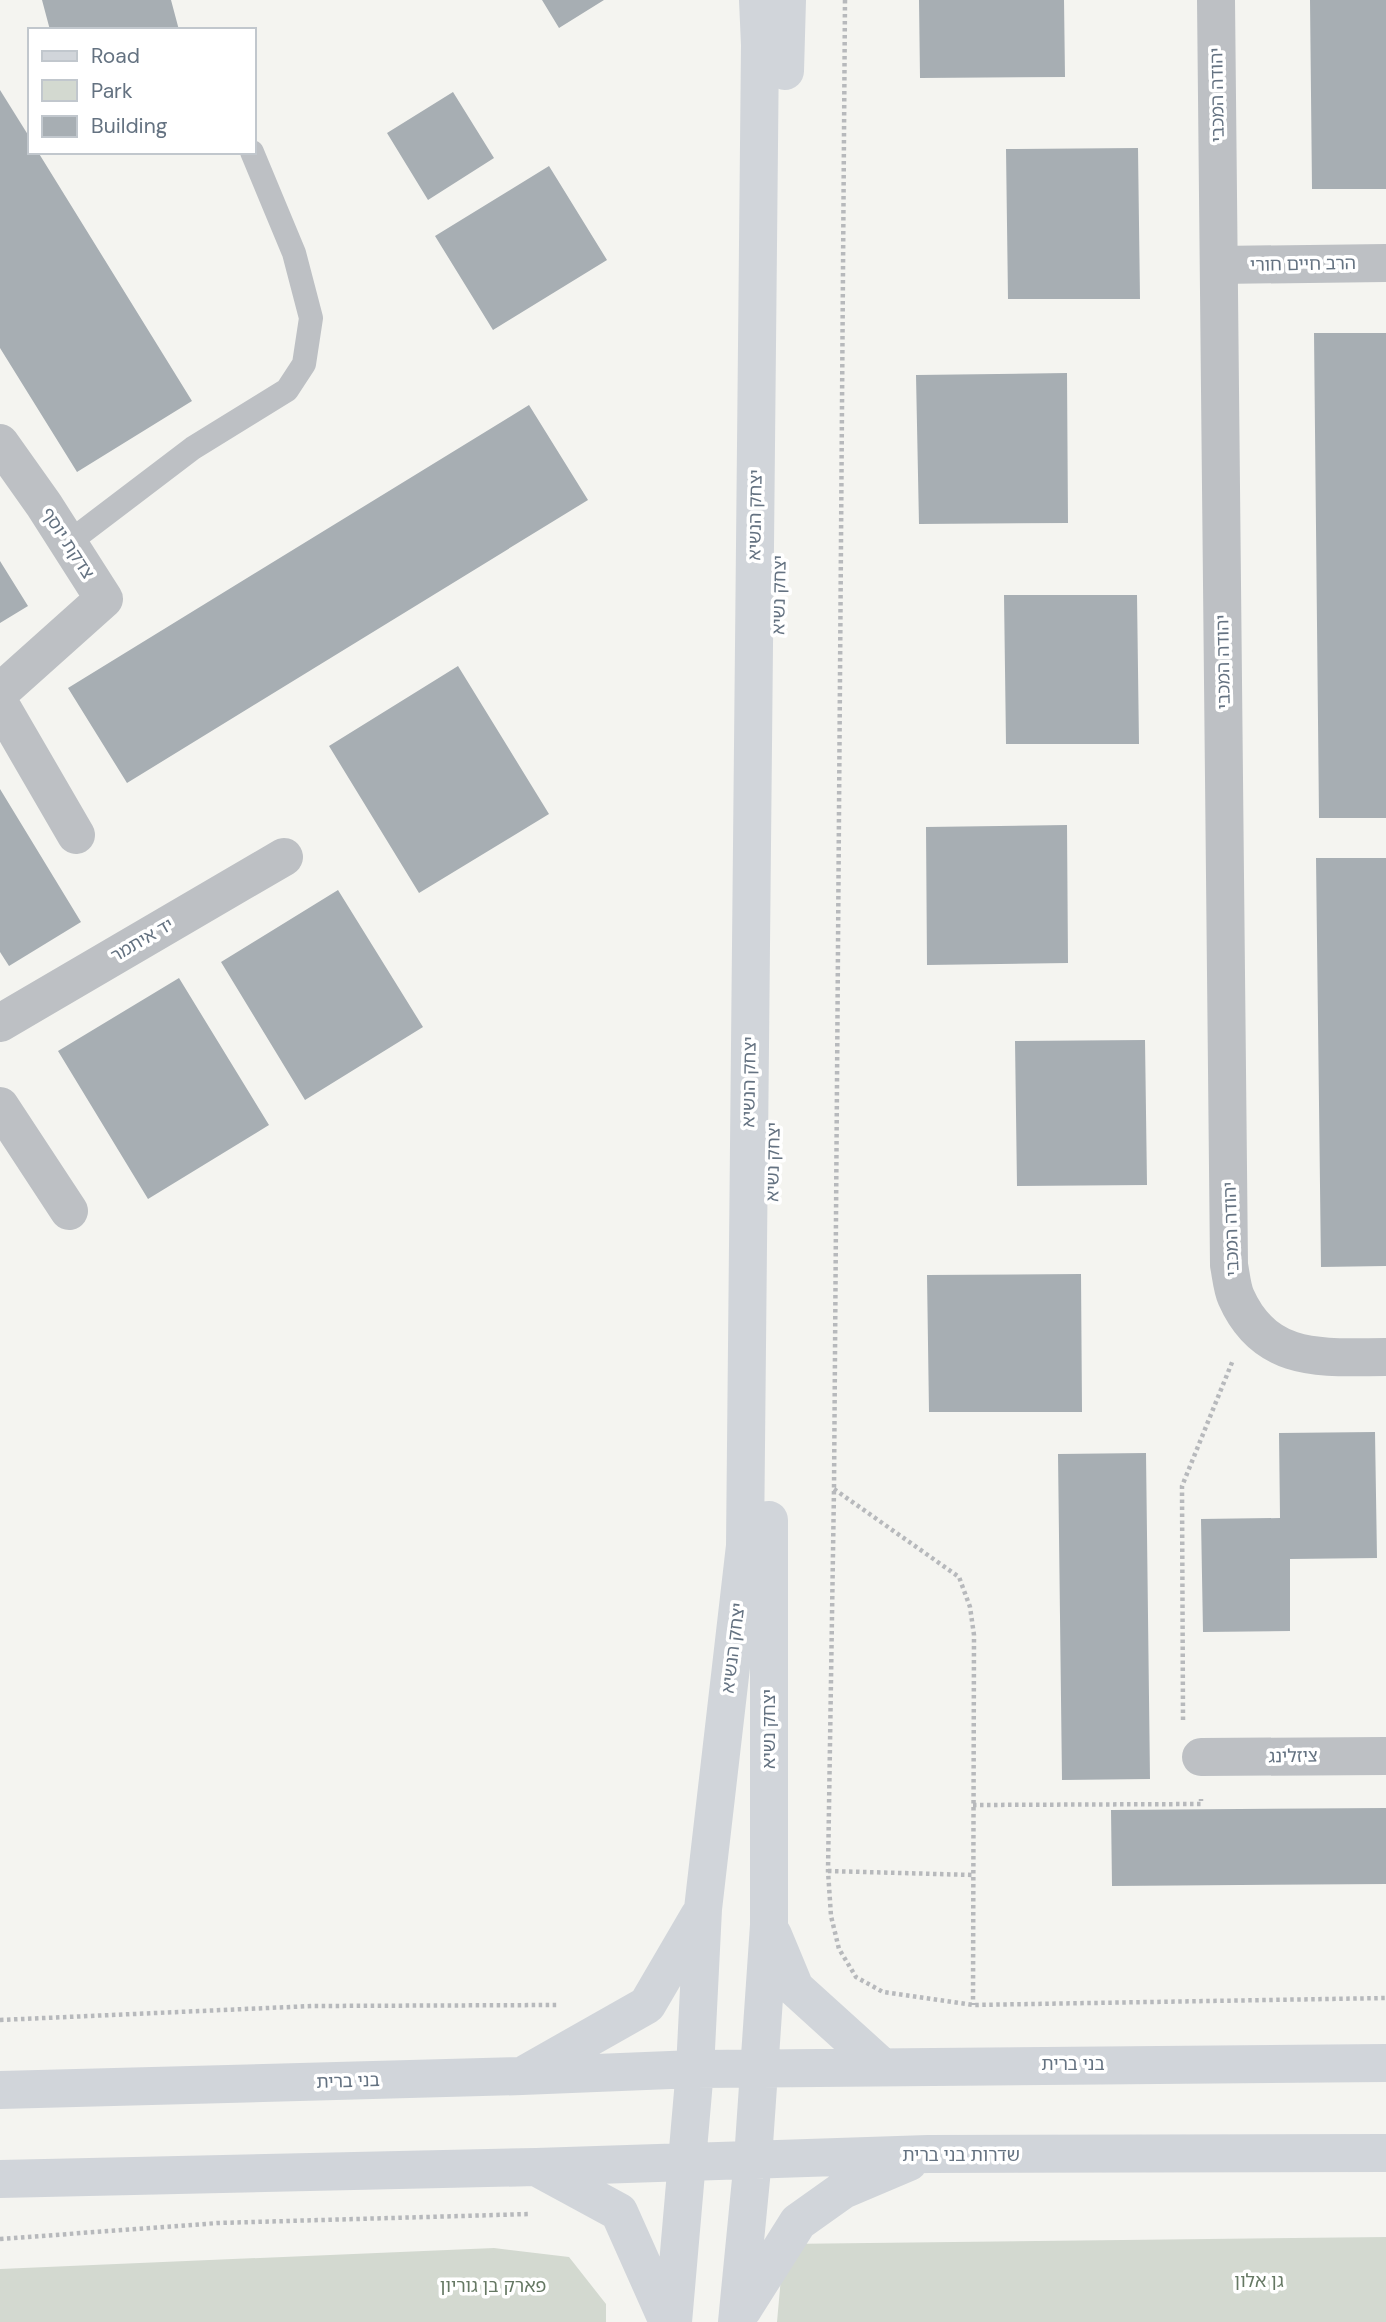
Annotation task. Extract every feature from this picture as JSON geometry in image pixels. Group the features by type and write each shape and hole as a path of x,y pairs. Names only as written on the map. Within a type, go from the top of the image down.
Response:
{"main road":[{"name":"יצחק הנשיא","path":"687,2161 695,2069 703,1909 745,1546 760,59 758,0"},
{"name":"יצחק נשיא","path":"738,2319 753,2158 769,1925 769,1531 787,0"},
{"path":"522,2076 647,2005 703,1909"},
{"path":"769,1925 795,1988 880,2066"},
{"name":"בני ברית","path":"760,2068 1386,2063"},
{"path":"695,2069 760,2068"},
{"name":"בני ברית","path":"0,2090 695,2069"},
{"name":"שדרות בני ברית","path":"536,2167 928,2154 1386,2153"},
{"path":"738,2319 798,2222 844,2190 928,2154"},
{"path":"671,2322 687,2161"},
{"path":"0,2179 536,2167 619,2212 671,2322"}],"street":[{"name":"יהודה המכבי","path":"1216,0 1229,1265 1235,1296 1249,1320 1276,1346 1315,1357 1386,1357"},
{"name":"הרב חיים חורי","path":"1220,265 1386,263"},
{"name":"צדקת יוסף","path":"0,443 104,599 0,692"},
{"path":"0,704 76,835"},
{"name":"יד איתמר","path":"0,1023 284,857"},
{"path":"0,1106 69,1212"},
{"name":"ציזלינג","path":"1201,1757 1386,1756"}],"lane":[{"path":"68,543 193,448 287,390 304,364 311,318 294,253 253,154"}],"path":[{"path":"845,0 834,1489 828,1871 831,1916 839,1949 856,1977 883,1992 972,2005 1386,1998"},
{"path":"973,1805 1201,1804 1201,1757 1183,1757 1182,1486 1249,1320"},
{"path":"834,1489 959,1577 970,1607 974,1635 972,2005"},
{"path":"828,1871 973,1875"},
{"path":"0,2020 312,2006 563,2005"},
{"path":"0,2239 218,2222 527,2212 539,2218"}],"green space":[{"name":"גן אלון","path":"1386,2237 1386,2322 777,2322 784,2244"},
{"name":"פארק בן גוריון","path":"494,2248 569,2257 606,2304 606,2322 0,2322 0,2269"}],"building":[{"path":"42,0 171,0 178,28 49,28"},
{"path":"542,0 604,0 559,28"},
{"path":"919,0 1064,0 1065,77 920,78"},
{"path":"1310,0 1386,0 1386,189 1312,189"},
{"path":"0,90 28,135 28,154 39,154 192,401 77,472 0,348"},
{"path":"453,92 494,158 428,200 387,133"},
{"path":"1138,148 1140,299 1008,299 1006,149"},
{"path":"549,166 607,260 493,330 435,236"},
{"path":"1314,333 1386,333 1386,818 1319,818"},
{"path":"1067,373 1068,523 919,524 916,375"},
{"path":"529,405 588,500 127,783 68,688"},
{"path":"0,561 28,606 0,623"},
{"path":"1004,595 1137,595 1139,744 1006,744"},
{"path":"458,666 549,814 419,893 329,746"},
{"path":"0,789 81,922 9,966 0,952"},
{"path":"1067,825 1068,963 927,965 926,827"},
{"path":"1316,858 1386,858 1386,1266 1321,1267"},
{"path":"338,890 423,1027 305,1100 221,962"},
{"path":"179,978 269,1125 148,1199 58,1051"},
{"path":"1145,1040 1147,1185 1017,1186 1015,1041"},
{"path":"1081,1274 1082,1412 929,1412 927,1275"},
{"path":"1375,1432 1377,1558 1290,1559 1290,1631 1203,1632 1201,1519 1280,1518 1279,1433"},
{"path":"1146,1453 1150,1779 1062,1780 1058,1454"},
{"path":"1386,1808 1386,1884 1112,1886 1111,1810"}]}
